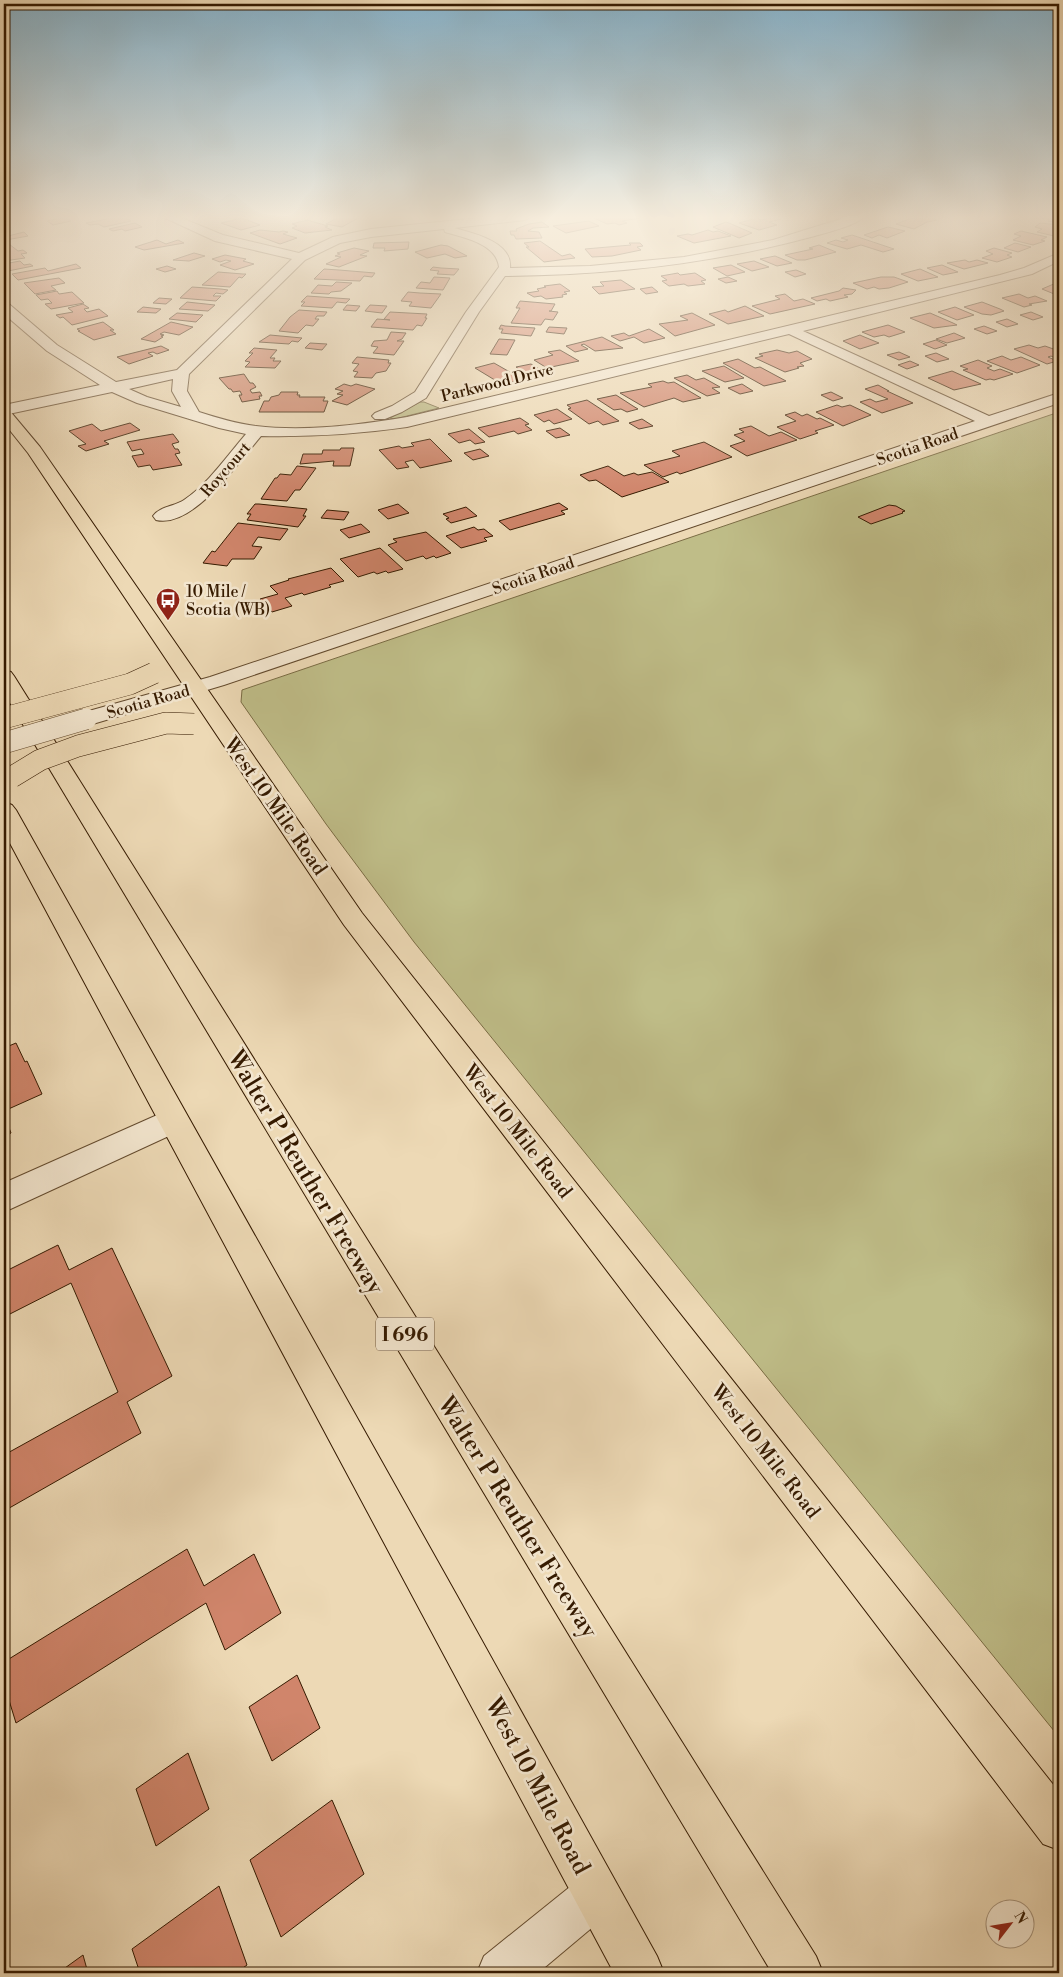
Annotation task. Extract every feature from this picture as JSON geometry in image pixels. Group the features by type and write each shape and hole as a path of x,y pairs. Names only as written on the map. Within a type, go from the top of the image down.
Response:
{"main road":[{"name":"West 10 Mile Road","path":"4,412 34,450 171,653 182,691 225,733 353,919 1059,1828"},
{"path":"4,718 130,684 154,673 168,659 171,653"},
{"name":"Walter P Reuther Freeway","path":"4,676 799,1973"},
{"path":"8,782 30,764 47,757 152,726 166,723 194,724 225,733"},
{"name":"West 10 Mile Road","path":"4,810 640,1973"}],"street":[{"name":"Parkwood Drive","path":"7,309 52,348 113,387 142,400 225,425 257,431 311,432 391,424 876,309"},
{"path":"193,415 178,391 182,373 247,309"},
{"path":"341,429 397,409 421,395 475,309"},
{"path":"791,330 989,422"},
{"path":"4,412 182,373"},
{"path":"421,395 439,403 460,408"},
{"name":"Scotia Road","path":"4,744 182,691 1059,398"},
{"name":"Roycourt","path":"162,516 184,508 200,497 257,431"},
{"path":"4,1198 173,1120"},
{"path":"501,1973 597,1894"}],"shaded area":[{"path":"420,402 439,408 395,419 390,418"},
{"path":"1059,412 1059,1737 414,942 326,824 241,702 242,690"}],"building":[{"path":"70,309 84,309 87,312 99,309 108,316 72,325 63,317 60,318 56,315 73,312"},
{"path":"140,309 161,309 156,313 137,312"},
{"path":"183,309 210,309 208,311"},
{"path":"344,309 357,309 356,311"},
{"path":"366,309 385,309 382,313 365,311"},
{"path":"519,309 552,309 549,311 558,312 553,320 545,319 541,325 511,323"},
{"path":"736,309 751,309 764,316 728,324 709,314 725,310 728,312"},
{"path":"759,309 791,309 770,314"},
{"path":"947,309 960,309 974,315 957,320 938,312"},
{"path":"970,309 1000,309 1004,311 991,315"},
{"path":"299,310 327,312 324,316 317,316 315,319 319,319 313,326 306,325 298,333 279,331 290,317"},
{"path":"390,312 427,314 425,318 427,318 422,326 417,325 413,330 371,327 377,319 390,320 384,319"},
{"path":"1031,312 1043,317 1033,320 1020,315"},
{"path":"177,313 203,315 196,322 169,319"},
{"path":"692,313 715,325 675,336 659,324 688,320 680,316"},
{"path":"930,313 957,325 934,328 910,318"},
{"path":"1007,319 1018,324 1007,327 996,322"},
{"path":"103,322 114,330 110,330 116,334 94,340 77,329"},
{"path":"171,322 193,327 179,335 164,332 160,334 164,335 161,336 163,337 155,342 141,339"},
{"path":"501,325 535,328 531,336 501,333 503,329 499,329"},
{"path":"888,325 905,332 889,337 884,335 874,337 862,332"},
{"path":"984,326 997,331 987,334 974,329"},
{"path":"549,327 567,328 564,334 546,332"},
{"path":"649,329 665,338 644,343 634,337 620,341 611,336 624,333 629,336"},
{"path":"391,332 406,333 402,339 397,341 404,341 394,355 373,353 378,347 371,346 374,341 387,340"},
{"path":"954,333 965,338 947,343 936,339"},
{"path":"270,335 302,338 298,342 292,341 289,344 259,342"},
{"path":"860,335 879,343 860,349 843,341"},
{"path":"602,337 623,348 595,351 584,344 581,345 588,349 575,352 566,346"},
{"path":"499,339 515,340 507,355 490,354"},
{"path":"936,340 947,345 935,349 923,344"},
{"path":"310,343 327,344 322,350 305,348"},
{"path":"1029,345 1038,348 1045,346 1059,351 1059,360 1051,356 1048,357 1057,361 1047,364 1014,349"},
{"path":"161,346 169,350 157,354 153,352 148,353 153,356 129,364 117,357"},
{"path":"254,348 277,350 270,358 275,358 273,361 281,361 275,368 245,367 250,362 245,361 253,353 249,353"},
{"path":"560,350 579,361 547,368 534,360 553,355 548,352"},
{"path":"777,350 789,353 797,351 812,359 800,363 804,366 785,372 755,358 763,356 759,354"},
{"path":"899,352 910,357 899,360 887,355"},
{"path":"936,353 949,359 937,362 925,356"},
{"path":"1002,356 1011,360 1021,357 1040,365 1017,373 987,361"},
{"path":"357,357 389,360 388,363 391,363 386,371 376,373 372,378 354,377 358,372 353,371 359,364 352,363"},
{"path":"738,359 755,368 760,367 786,381 764,386 723,363"},
{"path":"978,360 992,366 987,368 994,371 1000,369 1013,374 994,380 986,380 963,370 968,369 960,366"},
{"path":"910,361 919,365 907,369 898,365"},
{"path":"494,363 522,379 503,385 475,368"},
{"path":"531,364 541,370 526,374 516,367"},
{"path":"724,366 744,378 725,382 702,371"},
{"path":"952,371 981,384 954,390 928,378"},
{"path":"244,374 250,383 253,383 256,387 250,390 252,393 260,392 262,396 259,396 260,399 242,402 239,395 242,395 240,391 233,392 219,378"},
{"path":"687,375 696,380 704,378 720,387 712,388 720,393 707,396 674,378"},
{"path":"663,381 668,383 674,382 701,398 683,402 674,398 644,407 620,393 652,387 648,384"},
{"path":"344,384 351,386 356,384 375,389 347,405 332,401 343,395 337,394 343,391 335,389"},
{"path":"742,384 753,391 740,394 728,388"},
{"path":"878,385 913,403 882,413 860,402 870,399 876,402 888,399 865,389"},
{"path":"281,392 298,392 297,395 300,395 299,397 325,397 323,401 328,401 324,412 259,412 264,401 269,401 271,397 279,395"},
{"path":"831,392 843,398 833,401 821,395"},
{"path":"616,395 638,409 627,412 621,409 614,410 597,399"},
{"path":"587,400 619,421 603,425 598,421 589,424 568,409 571,408 567,405"},
{"path":"837,405 842,407 850,405 871,415 843,426 816,412"},
{"path":"557,409 572,419 554,424 549,420 544,422 534,415"},
{"path":"795,412 802,416 807,414 817,419 820,418 834,425 815,431 818,433 800,439 777,427 796,421 785,415"},
{"path":"520,418 529,424 525,425 532,430 518,434 514,431 489,437 478,428"},
{"path":"642,419 653,426 639,429 629,423"},
{"path":"130,423 140,430 104,441 109,444 86,451 78,446 86,444 69,431 92,424 101,431"},
{"path":"751,426 769,436 781,432 797,440 747,456 730,446 745,441 734,435 744,432 739,429"},
{"path":"560,428 570,435 556,438 546,431"},
{"path":"469,429 485,442 475,444 470,440 459,443 448,434"},
{"path":"173,434 179,442 172,444 180,453 175,454 182,465 153,470 150,465 138,467 132,456 144,454 141,449 132,451 127,442"},
{"path":"430,439 452,461 420,468 413,460 405,462 409,467 397,469 379,450 399,446 402,448 414,446 411,443"},
{"path":"704,442 732,457 680,474 677,472 663,477 644,465 680,456 672,451"},
{"path":"341,448 354,448 350,466 333,466 334,461 300,464 303,454 322,454 323,450 340,450"},
{"path":"480,449 489,456 473,460 464,453"},
{"path":"297,466 316,468 300,490 295,490 287,501 261,499 275,478 280,474 291,475"},
{"path":"608,466 624,476 634,473 638,475 652,472 669,482 622,497 596,480 589,481 580,475"},
{"path":"559,503 568,509 561,511 565,514 510,530 499,521"},
{"path":"255,504 307,509 303,516 306,516 298,527 247,520 251,514 247,514"},
{"path":"398,504 409,513 388,519 378,510"},
{"path":"889,505 896,506 905,511 871,524 858,517"},
{"path":"466,507 477,516 451,523 446,519 449,518 443,514"},
{"path":"327,510 349,512 344,520 321,518"},
{"path":"238,523 288,529 280,540 258,537 252,546 262,547 254,559 232,559 227,566 203,563 212,551 215,552"},
{"path":"361,524 370,532 349,538 340,530"},
{"path":"474,527 478,530 484,529 493,536 484,538 487,541 461,548 446,536"},
{"path":"426,532 451,553 436,558 434,556 426,559 423,556 406,561 388,545 397,542 393,539"},
{"path":"380,548 403,569 388,573 386,571 377,574 374,572 358,577 340,559"},
{"path":"331,568 344,581 304,595 302,593 285,598 292,606 272,612 260,599 278,594 270,586 288,579"},
{"path":"16,1043 25,1062 27,1061 42,1094 4,1111 4,1048"},
{"path":"4,1115 11,1133 4,1137"},
{"path":"58,1245 69,1270 112,1248 172,1376 127,1402 141,1433 4,1511 4,1455 118,1392 71,1283 4,1317 4,1272"},
{"path":"187,1549 204,1586 254,1554 281,1613 225,1650 206,1603 16,1723 4,1684 4,1662"},
{"path":"297,1675 320,1728 272,1761 249,1707"},
{"path":"188,1753 209,1809 156,1846 136,1789"},
{"path":"332,1800 364,1874 281,1937 250,1860"},
{"path":"219,1886 247,1965 236,1973 140,1973 132,1949"},
{"path":"83,1955 88,1973 58,1973"}],"place":[{"name":"10 Mile / Scotia (WB)","path":"168,621"}]}
